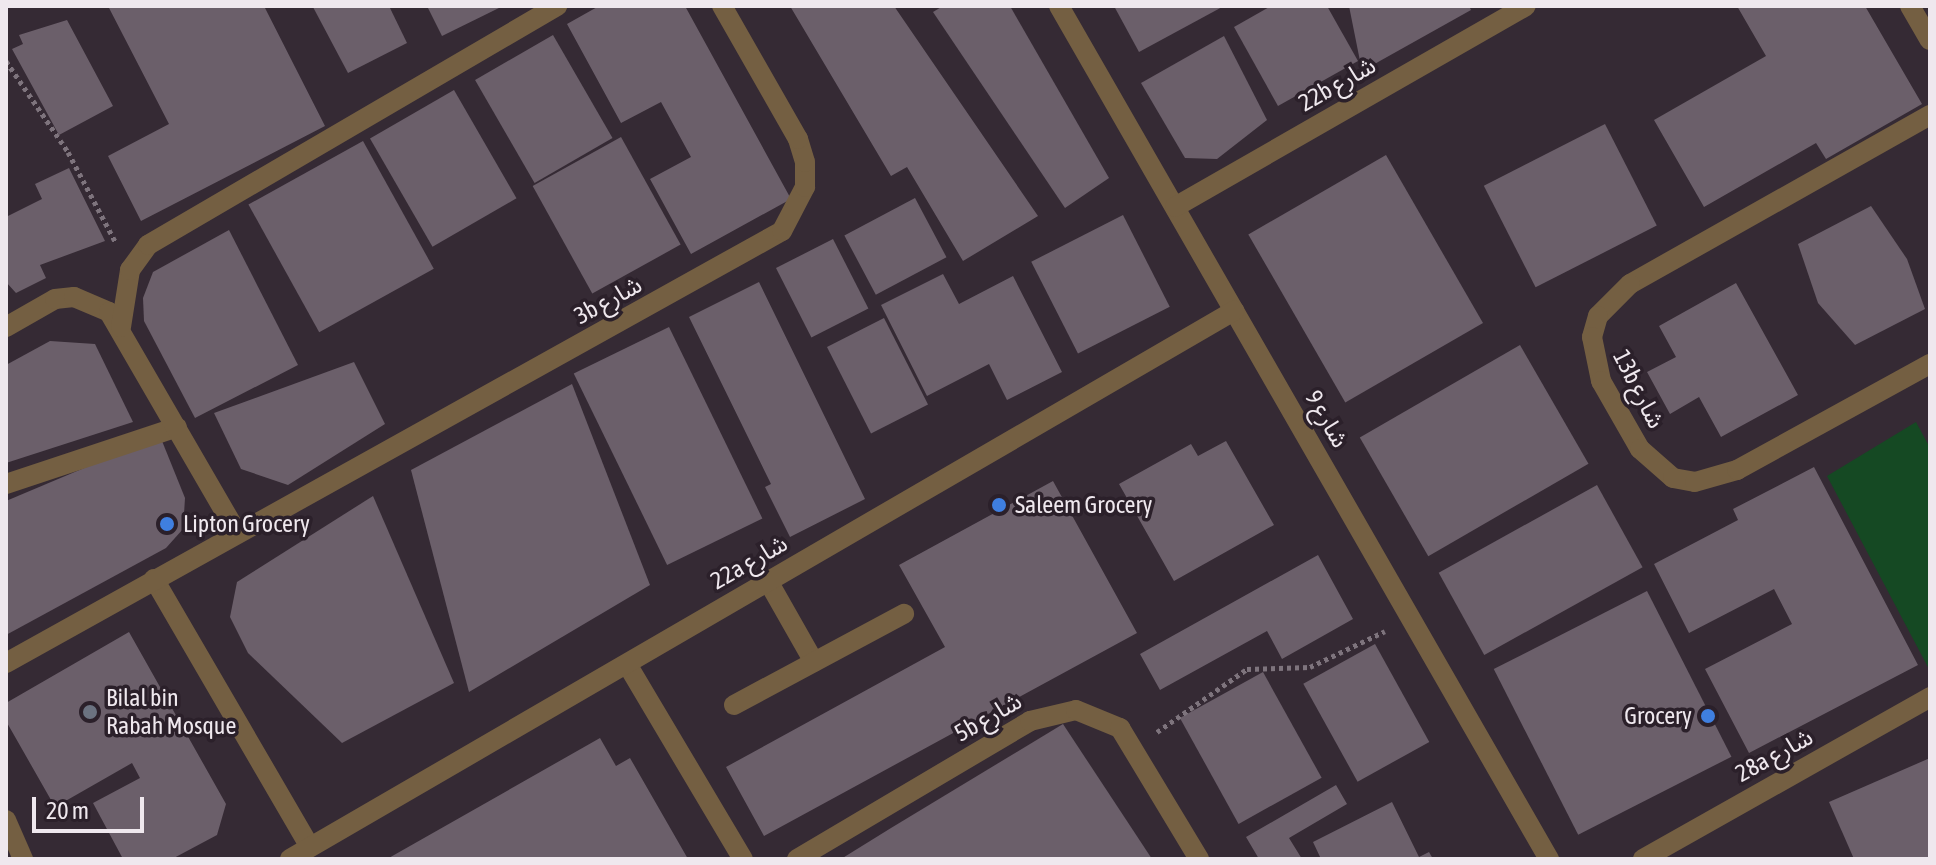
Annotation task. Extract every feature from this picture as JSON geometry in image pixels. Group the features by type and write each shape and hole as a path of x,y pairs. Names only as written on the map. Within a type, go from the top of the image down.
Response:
{"street":[{"path":"121,327 130,270 148,245 557,6"},
{"name":"3b شارع","path":"6,663 782,231 805,187 805,162 798,139 722,6"},
{"name":"شارع 9","path":"1059,6 1549,859"},
{"name":"22b شارع","path":"1175,207 1526,6"},
{"path":"1910,6 1930,40"},
{"name":"13b شارع","path":"1930,115 1630,284 1612,297 1592,337 1601,381 1640,449 1673,478 1695,482 1737,470 1930,364"},
{"path":"6,327 55,299 74,297 101,306 121,327 237,533"},
{"name":"22a شارع","path":"290,859 1234,311"},
{"path":"6,484 177,427"},
{"path":"154,579 310,847"},
{"path":"768,581 814,662"},
{"path":"734,705 904,614"},
{"path":"627,664 743,859"},
{"name":"28a شارع","path":"1643,859 1930,697"},
{"name":"5b شارع","path":"797,859 1052,712 1100,715 1135,748 1199,859"},
{"path":"6,820 23,859"}],"path":[{"path":"6,61 68,152 130,270"},
{"path":"1135,748 1247,669 1310,667 1411,618"}],"green space":[{"path":"1916,422 1930,448 1930,671 1827,476"}],"building":[{"path":"108,6 264,6 325,126 141,221 108,156 169,124"},
{"path":"389,6 407,43 348,73 313,7"},
{"path":"427,6 503,6 442,36"},
{"path":"599,6 685,6 791,199 691,254 650,179 691,157 661,102 621,123 567,24"},
{"path":"790,6 894,6 1038,216 963,261 907,167 891,176"},
{"path":"943,6 1010,6 1109,178 1065,208 933,12"},
{"path":"1114,6 1224,6 1139,52"},
{"path":"1271,6 1327,6 1358,61 1278,106 1234,27"},
{"path":"1349,6 1469,6 1471,10 1362,71"},
{"path":"1737,6 1865,6 1922,104 1826,159 1816,143 1704,207 1654,120 1766,56"},
{"path":"67,20 113,106 59,135 12,49 23,44 19,35"},
{"path":"553,35 612,138 535,183 475,80"},
{"path":"1224,36 1267,120 1217,159 1185,158 1141,83"},
{"path":"454,90 516,198 432,247 370,138"},
{"path":"1605,124 1657,226 1536,287 1484,186"},
{"path":"621,137 681,245 592,294 533,186"},
{"path":"363,141 434,269 319,332 248,205"},
{"path":"1386,155 1483,323 1345,403 1248,234"},
{"path":"69,168 105,241 40,265 46,278 16,293 6,282 6,217 42,199 35,184"},
{"path":"915,198 946,257 876,295 844,236"},
{"path":"1871,206 1907,259 1925,309 1855,345 1818,303 1798,244"},
{"path":"1123,215 1170,307 1078,354 1031,262"},
{"path":"229,230 298,365 195,418 144,321 143,298 153,272"},
{"path":"833,239 868,308 811,338 776,268"},
{"path":"943,274 959,304 1013,276 1062,372 1007,400 989,364 927,396 881,305"},
{"path":"759,282 865,499 790,537 765,487 771,484 689,317"},
{"path":"1736,283 1798,395 1721,437 1699,397 1670,414 1647,372 1676,357 1659,326"},
{"path":"884,318 928,404 871,433 827,347"},
{"path":"669,327 762,518 667,565 574,373"},
{"path":"50,341 95,344 133,422 6,463 6,365"},
{"path":"1520,345 1589,464 1428,556 1360,438"},
{"path":"354,362 385,424 288,485 241,469 214,413"},
{"path":"572,384 650,585 469,692 411,470"},
{"path":"160,436 185,498 183,529 166,548 6,635 6,501"},
{"path":"1226,441 1274,525 1174,581 1119,484 1191,444 1198,456"},
{"path":"1814,467 1918,665 1749,753 1705,669 1792,624 1774,589 1689,633 1654,564 1738,520 1733,509"},
{"path":"1053,481 1137,633 764,836 726,767 945,647 899,565"},
{"path":"1597,485 1643,567 1484,655 1439,573"},
{"path":"373,496 454,683 342,743 248,653 230,617 237,582"},
{"path":"1318,555 1353,619 1282,659 1267,631 1160,690 1140,654"},
{"path":"1647,591 1731,757 1578,835 1494,669"},
{"name":"Bilal bin Rabah Mosque","path":"129,632 226,804 217,835 172,859 123,859 93,803 140,778 132,763 55,807 6,721 6,703"},
{"path":"1375,644 1429,742 1358,782 1303,684"},
{"path":"1263,672 1322,778 1239,824 1180,718"},
{"path":"1063,724 1152,859 841,859 891,828"},
{"path":"600,738 616,766 630,758 688,859 387,859"},
{"path":"1930,758 1930,859 1854,859 1829,802"},
{"path":"1336,785 1347,804 1289,838 1302,859 1259,859 1246,837"},
{"path":"1392,802 1419,857 1429,852 1433,859 1321,859 1313,842"}],"place":[{"name":"Saleem Grocery","path":"999,505"},
{"name":"Lipton Grocery","path":"167,524"},
{"name":"Bilal bin Rabah Mosque","path":"90,712"},
{"name":"Grocery","path":"1708,716"}]}
